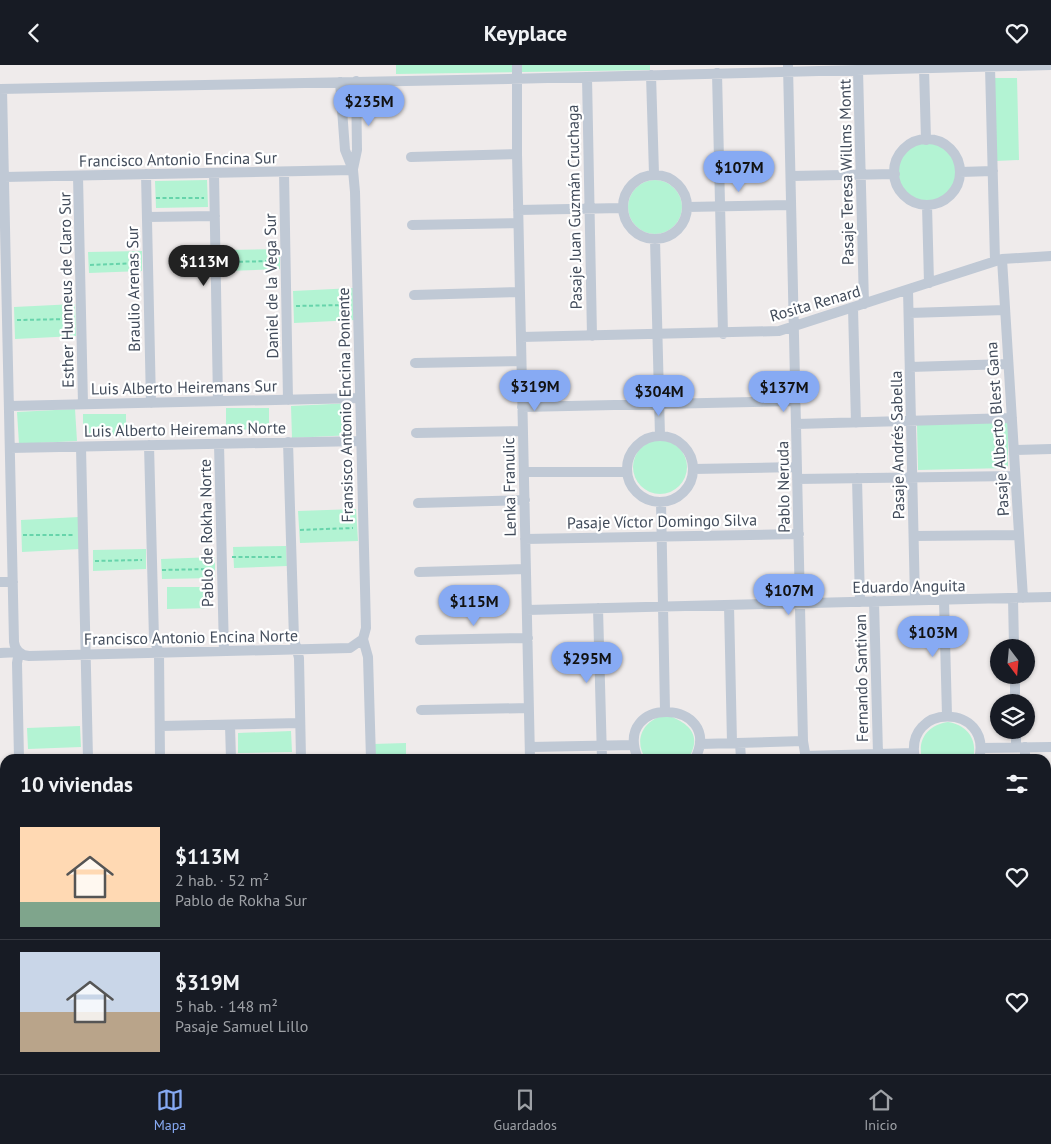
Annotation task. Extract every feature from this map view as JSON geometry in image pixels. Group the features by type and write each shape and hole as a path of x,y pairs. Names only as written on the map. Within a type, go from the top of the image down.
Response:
{"street":[{"name":"Lenka Franulic","path":"517,65 518,223 530,754"},
{"path":"19,754 17,663 19,652 14,642 12,535 6,441 9,406 4,364 7,320 3,293 2,216 4,177 1,141 1,89 517,79 717,73 788,68 858,70 1051,65"},
{"name":"Pasaje Alberto Blest Gana","path":"990,67 998,260 1005,310 1019,535 1018,598 1015,639"},
{"name":"Pablo Neruda","path":"788,68 800,603 806,754"},
{"path":"924,68 926,139"},
{"name":"Pasaje Teresa Willms Montt","path":"858,70 864,304"},
{"path":"717,73 723,333"},
{"path":"651,75 654,174"},
{"name":"Pasaje Juan Guzmán Cruchaga","path":"587,77 592,336"},
{"name":"Fransisco Antonio Encina Poniente","path":"356,81 357,150 353,170 366,628 363,639 368,657 371,754"},
{"name":"Fransisco Antonio Encina Poniente","path":"340,82 345,150 353,170"},
{"path":"926,139 941,142 952,151 960,172 953,192 942,201 928,205 908,198 898,187 895,173 897,159 906,147 926,139"},
{"path":"411,157 517,154"},
{"name":"Francisco Antonio Encina Sur","path":"4,177 353,170"},
{"path":"960,172 993,171"},
{"name":"Daniel de la Vega Sur","path":"284,172 288,400"},
{"path":"214,173 218,401"},
{"path":"791,176 895,173"},
{"path":"654,174 666,176 677,183 685,194 687,207 680,227 669,236 655,239 644,237 634,232 627,224 622,208 624,195 631,185 641,177 654,174"},
{"name":"Braulio Arenas Sur","path":"146,175 151,403"},
{"name":"Esther Hunneus de Claro Sur","path":"78,176 83,404"},
{"path":"687,207 791,205"},
{"path":"928,205 929,283"},
{"path":"518,210 622,208"},
{"path":"147,217 215,216"},
{"path":"412,225 518,223"},
{"path":"655,239 660,436"},
{"name":"Rosita Renard","path":"521,337 772,332 794,327 998,260 1051,255"},
{"name":"Pasaje Andrés Sabella","path":"908,289 915,601"},
{"path":"414,295 520,292"},
{"path":"853,308 856,423"},
{"path":"909,313 1005,310"},
{"path":"415,363 521,361"},
{"path":"910,367 1008,364"},
{"name":"Luis Alberto Heiremans Sur","path":"9,406 360,398"},
{"path":"522,407 796,401"},
{"path":"796,424 1012,418"},
{"path":"416,433 523,431"},
{"path":"660,436 681,443 690,455 693,469 689,485 683,492 670,500 661,501 645,498 638,493 633,487 627,472 634,450 645,440 660,436"},
{"name":"Luis Alberto Heiremans Norte","path":"6,441 81,447 361,441"},
{"path":"288,442 294,639 299,658 301,754"},
{"name":"Pablo de Rokha Norte","path":"219,444 224,651"},
{"path":"149,445 154,639 159,653 160,754"},
{"path":"81,447 88,754"},
{"path":"1014,450 1051,449"},
{"path":"693,469 797,467"},
{"path":"524,472 627,472"},
{"path":"798,479 1015,475"},
{"path":"857,478 860,602"},
{"path":"418,503 525,500"},
{"path":"661,501 665,710"},
{"path":"0,510 11,510"},
{"name":"Pasaje Víctor Domingo Silva","path":"525,539 799,534"},
{"path":"914,536 1019,535"},
{"path":"419,572 526,569"},
{"path":"0,582 13,582"},
{"name":"Eduardo Anguita","path":"527,609 1051,597"},
{"path":"944,600 947,715"},
{"name":"Fernando Santivan","path":"874,601 884,754"},
{"path":"729,605 736,743 739,754"},
{"path":"598,608 602,754"},
{"path":"420,640 528,638"},
{"name":"Francisco Antonio Encina Norte","path":"0,653 19,652 29,656 350,648 363,639"},
{"path":"421,709 529,708"},
{"path":"637,754 634,745 640,724 651,714 665,710 680,713 687,717 696,729 700,744 697,754"},
{"path":"914,754 915,739 922,727 934,719 947,715 960,718 970,725 978,735 981,748 980,754"},
{"path":"160,726 300,723"},
{"path":"230,725 231,754"},
{"path":"1019,739 1023,754"},
{"path":"700,744 804,741"},
{"path":"530,747 634,745"},
{"path":"981,748 1051,747"}],"path":[{"path":"146,198 215,198"},
{"path":"216,262 286,261"},
{"path":"80,265 148,263"},
{"path":"286,306 358,305"},
{"path":"7,320 81,319"},
{"path":"291,530 363,527"},
{"path":"12,535 83,535"},
{"path":"222,557 292,557"},
{"path":"84,562 222,569"}],"green space":[{"path":"396,65 650,65 650,70 396,74"},
{"path":"993,78 1017,78 1019,160 995,161"},
{"path":"921,143 933,143 948,151 956,166 956,178 948,193 933,201 921,201 906,193 898,178 898,166 906,151"},
{"path":"207,180 208,207 156,208 155,181"},
{"path":"650,180 660,180 670,184 678,192 682,207 678,222 670,230 660,234 650,234 640,230 632,222 628,212 628,202 632,192 640,184"},
{"path":"280,249 280,269 227,271 226,250"},
{"path":"142,251 142,271 89,273 88,252"},
{"path":"354,288 355,320 294,323 293,291"},
{"path":"75,304 76,336 15,339 14,307"},
{"path":"352,403 353,435 292,438 291,406"},
{"path":"226,408 269,408 269,429 226,430"},
{"path":"75,409 77,441 19,444 17,412"},
{"path":"83,414 126,414 126,435 83,435"},
{"path":"1008,422 1008,468 918,470 917,425"},
{"path":"655,440 665,440 675,444 683,452 687,467 683,482 675,490 665,494 655,494 645,490 637,482 633,472 633,462 637,452 645,444"},
{"path":"356,509 358,541 300,543 298,511"},
{"path":"79,517 80,549 22,552 21,520"},
{"path":"286,546 287,566 234,568 233,547"},
{"path":"146,549 146,569 93,571 93,550"},
{"path":"215,557 215,578 162,579 161,559"},
{"path":"167,587 211,587 211,608 167,609"},
{"path":"667,715 687,726 694,737 690,754 644,754 640,744 643,731 652,720"},
{"path":"948,722 961,726 966,730 974,745 974,754 921,754 921,745 926,734 935,726"},
{"path":"80,726 81,747 28,749 27,728"},
{"path":"291,731 292,752 238,753 238,733"},
{"path":"406,743 406,754 373,754 373,744"}]}
